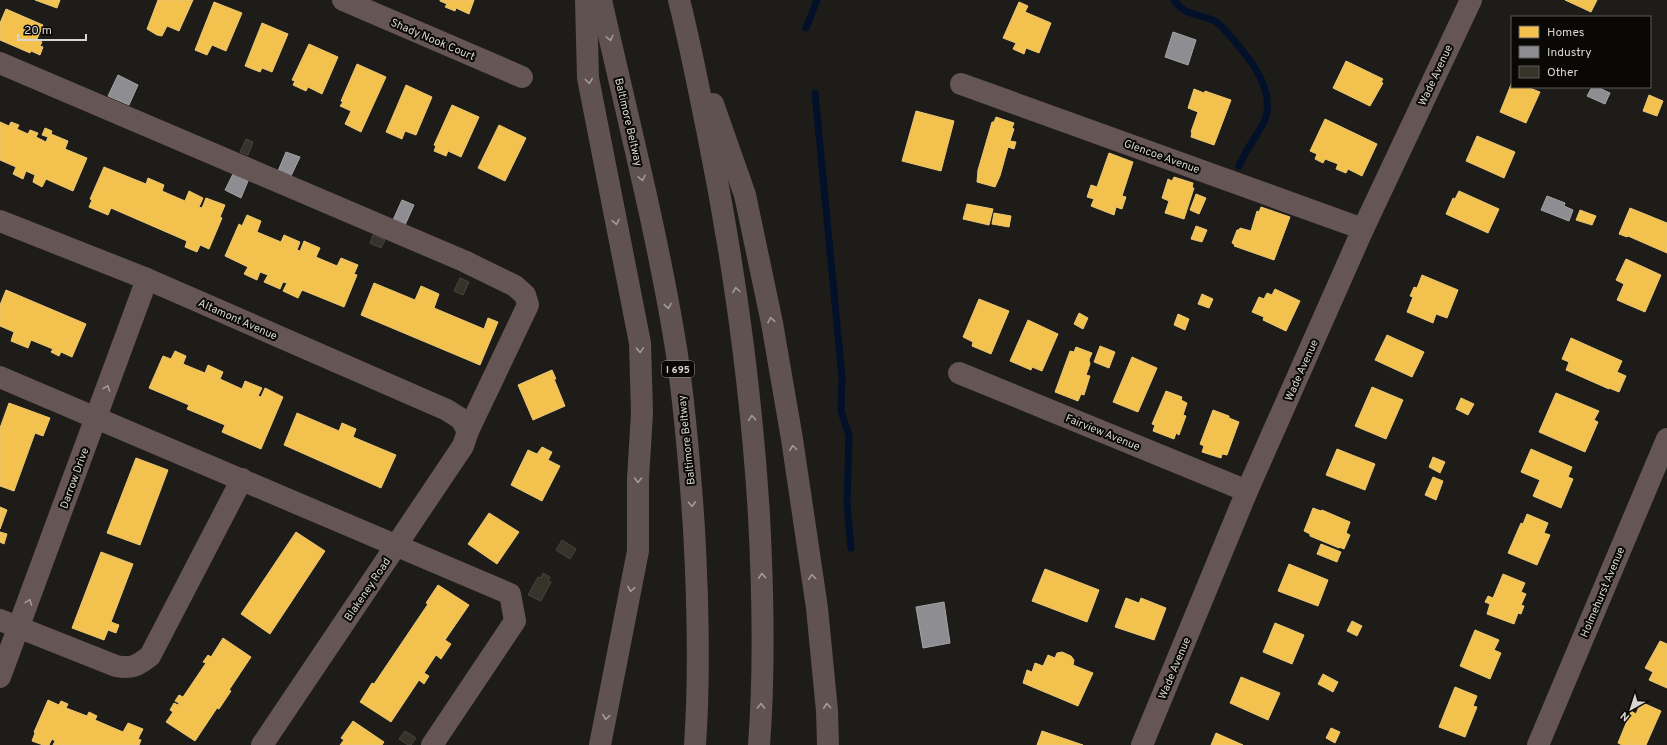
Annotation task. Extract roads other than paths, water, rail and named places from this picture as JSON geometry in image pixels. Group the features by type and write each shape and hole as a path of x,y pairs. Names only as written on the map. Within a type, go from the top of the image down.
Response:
{"highway":[{"path":"586,0 588,78 640,343 642,413 638,479 638,551 600,745"},
{"name":"Baltimore Beltway","path":"601,0 652,222 677,356 690,470 698,589 697,711 695,745"},
{"path":"681,10 721,197 742,329 754,438 762,584 761,711 759,745"},
{"path":"681,10 745,195 772,323 792,439 817,608 827,711 828,745"}],"street":[{"name":"Shady Nook Court","path":"343,0 522,77"},
{"name":"Wade Avenue","path":"1142,745 1247,491 1362,228 1471,0"},
{"name":"Blakeney Road","path":"0,63 464,261 515,286 525,295 528,305 462,446 397,546 262,745"},
{"name":"Glencoe Avenue","path":"961,84 1362,228"},
{"name":"Altamont Avenue","path":"0,220 147,280 447,410 461,420 468,431"},
{"name":"Darrow Drive","path":"0,677 9,624 96,418 147,280"},
{"name":"Fairview Avenue","path":"959,374 1247,491"},
{"path":"0,376 510,594 515,621 432,745"},
{"name":"Holmehurst Avenue","path":"1538,745 1667,439"},
{"path":"9,624 116,666 128,668 140,664 150,656 242,480"}],"waterway":[{"path":"806,28 817,0"},
{"path":"1174,0 1182,9 1213,20 1220,25 1253,65 1263,84 1266,94 1266,114 1263,124 1241,160 1239,166"},
{"path":"815,93 842,377 841,411 849,436 847,503 851,548"}]}
